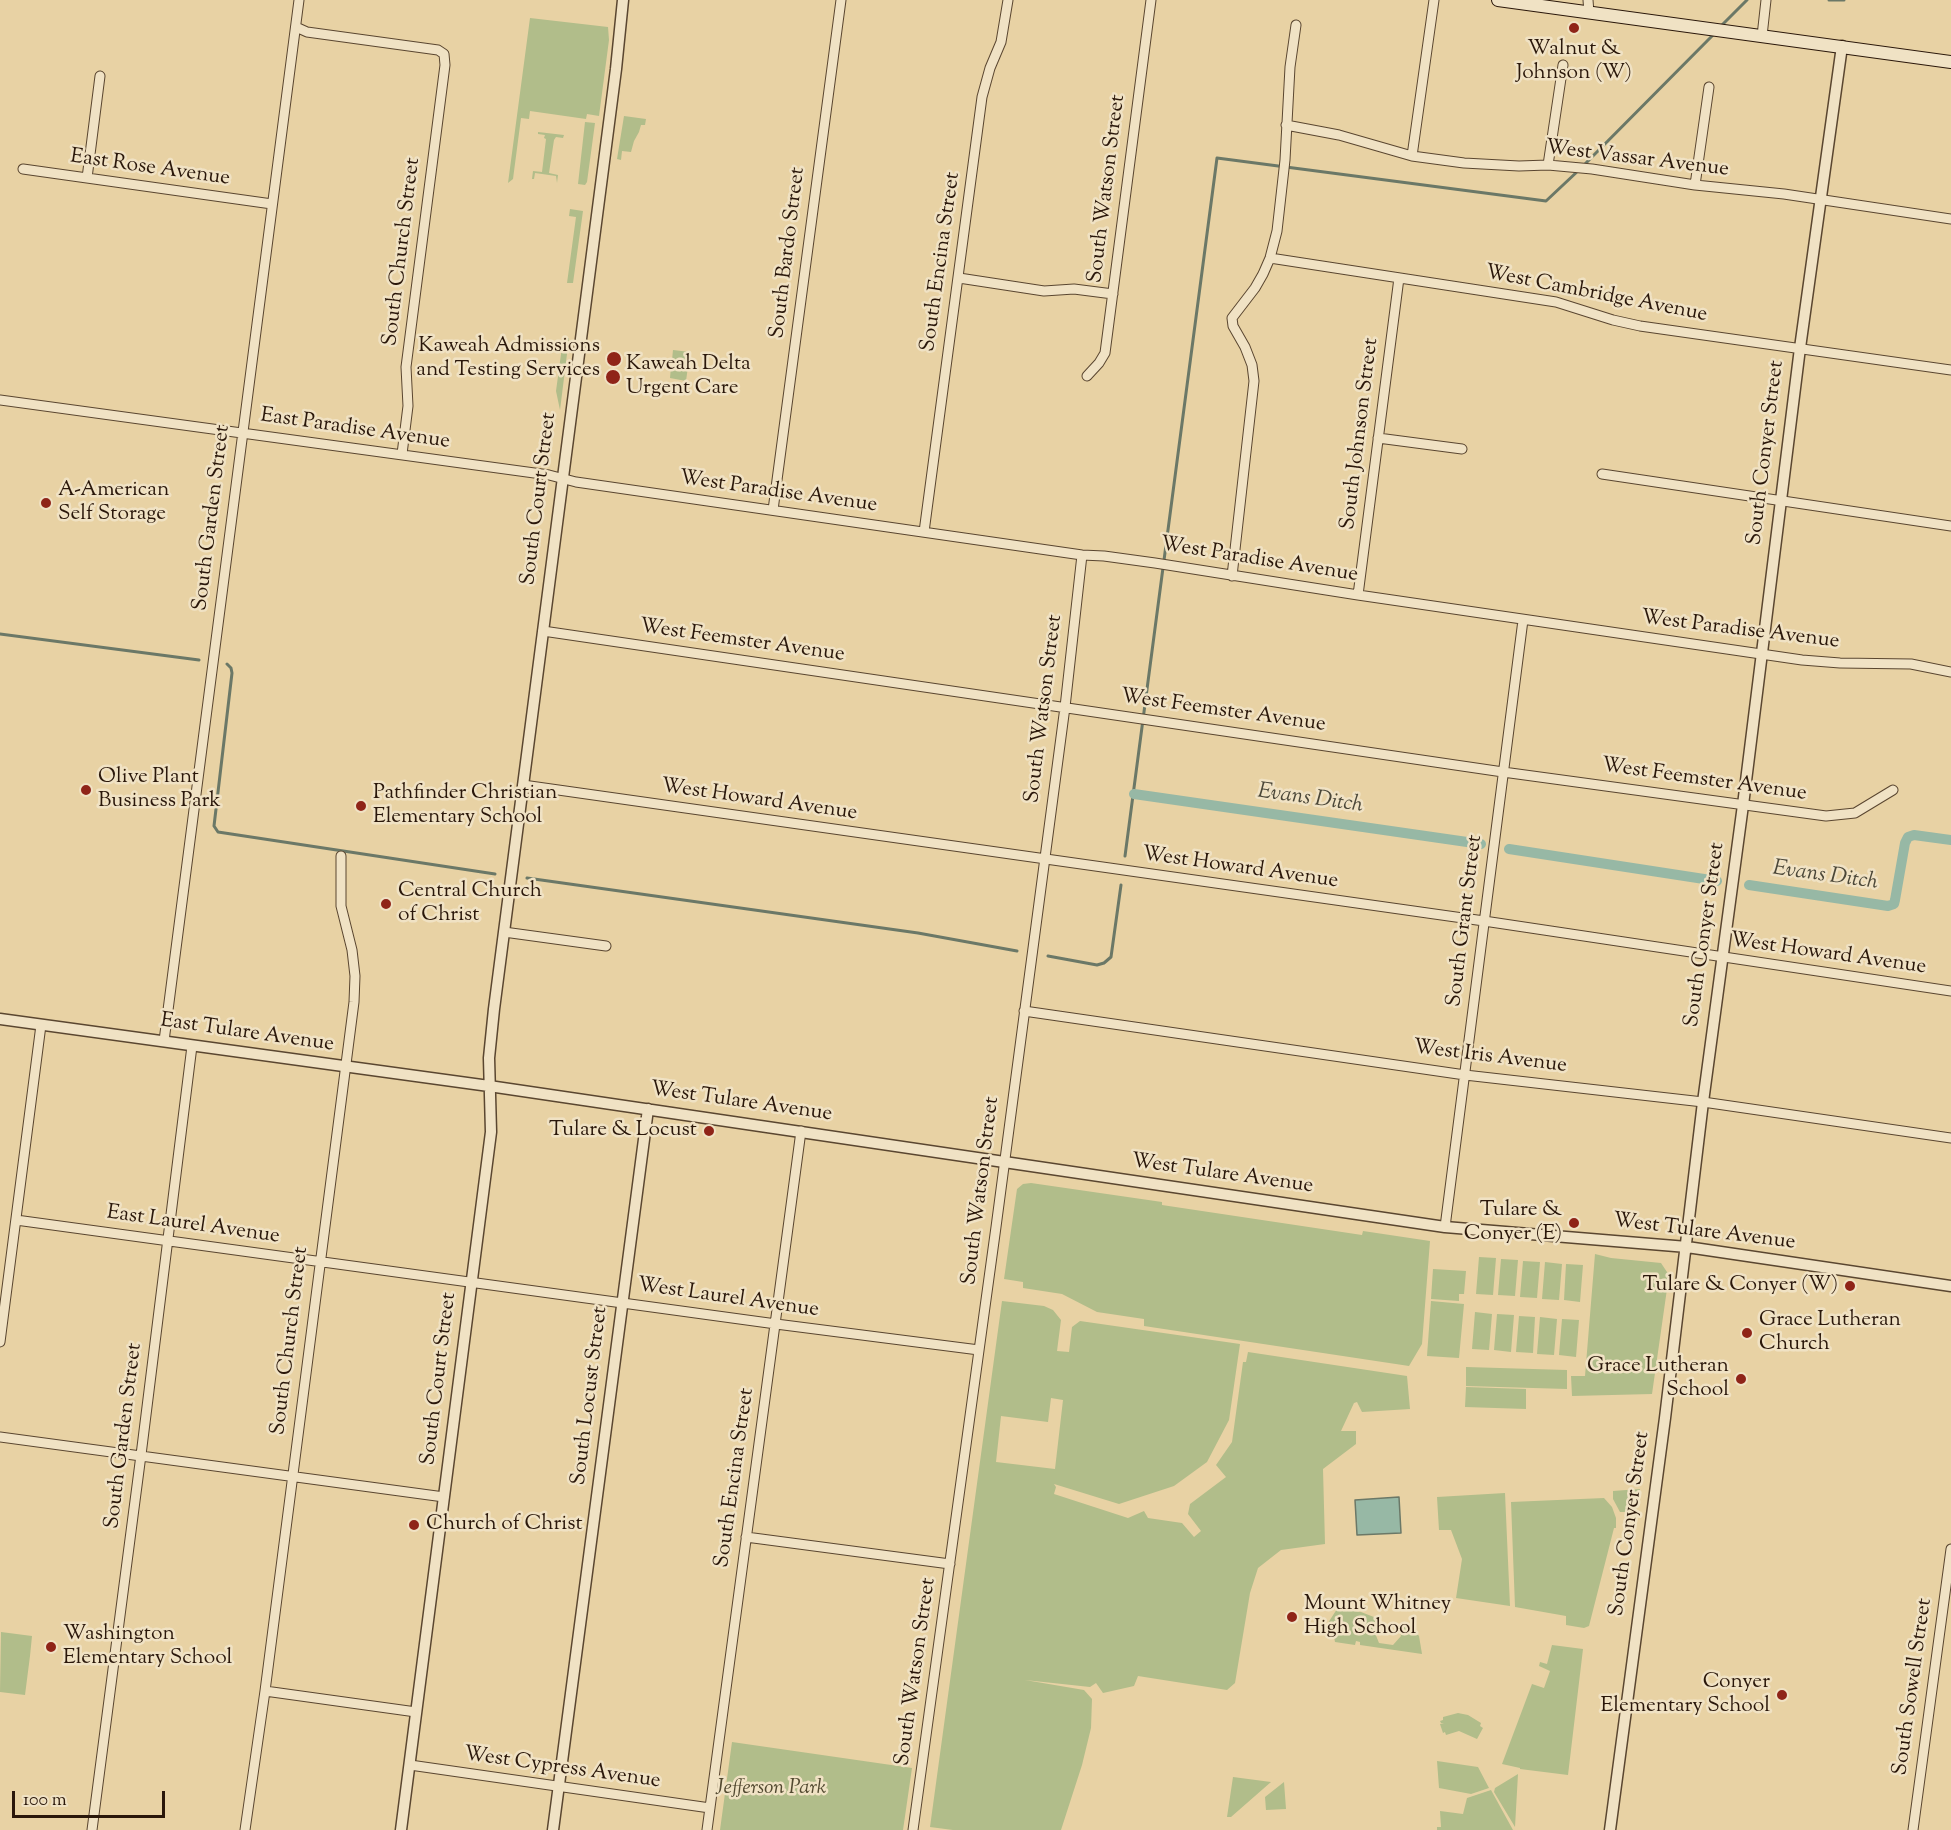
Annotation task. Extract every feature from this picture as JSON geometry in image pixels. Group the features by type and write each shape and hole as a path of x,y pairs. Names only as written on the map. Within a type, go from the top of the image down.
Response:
{"main road":[{"path":"1498,0 1951,62"}],"street":[{"name":"South Garden Street","path":"164,1041 299,0"},
{"name":"South Court Street","path":"401,1830 491,1132 489,1058 504,932 623,0"},
{"name":"South Bardo Street","path":"773,510 841,0"},
{"name":"South Encina Street","path":"924,532 982,97 990,68 1001,42 1008,0"},
{"name":"South Watson Street","path":"1087,376 1105,352 1151,0"},
{"path":"1412,156 1434,0"},
{"path":"1588,0 1588,13"},
{"path":"1762,36 1766,0"},
{"path":"1232,576 1254,381 1252,365 1233,326 1232,318 1235,311 1255,288 1270,258 1277,231 1282,194 1290,67 1296,26"},
{"name":"South Church Street","path":"296,27 307,32 438,50 444,54 445,65 406,367 408,406 402,454"},
{"name":"South Conyer Street","path":"1610,1830 1687,1247 1703,1101 1743,805 1800,348 1842,46"},
{"path":"1548,165 1563,65"},
{"path":"87,178 100,76"},
{"path":"1695,186 1709,87"},
{"name":"West Vassar Avenue","path":"1286,125 1339,135 1412,156 1464,163 1548,165 1592,169 1695,186 1784,194 1951,219"},
{"name":"East Rose Avenue","path":"23,169 272,204"},
{"name":"West Cambridge Avenue","path":"1270,258 1556,302 1640,326 1951,370"},
{"path":"959,278 1044,291 1074,289 1113,294"},
{"name":"South Johnson Street","path":"1358,595 1399,278"},
{"name":"East Paradise Avenue","path":"0,400 402,454 549,475 562,479"},
{"path":"1378,438 1462,449"},
{"path":"1602,474 1951,526"},
{"name":"West Paradise Avenue","path":"562,479 576,483 1082,555 1104,556 1802,660 1911,664 1951,672"},
{"name":"South Watson Street","path":"913,1830 980,1350 1065,707 1082,555"},
{"name":"South Grant Street","path":"1445,1227 1523,620"},
{"name":"West Feemster Avenue","path":"543,631 1503,772 1826,816 1855,813 1893,790"},
{"name":"West Howard Avenue","path":"523,785 1484,921 1951,991"},
{"name":"South Church Street","path":"245,1830 265,1691 355,976 352,950 341,906 341,856"},
{"path":"504,932 606,946"},
{"name":"West Iris Avenue","path":"1024,1011 1465,1075 1703,1101 1951,1138"},
{"name":"East Tulare Avenue","path":"0,1019 489,1086"},
{"path":"0,1342 41,1024"},
{"name":"South Garden Street","path":"92,1830 192,1046"},
{"name":"West Tulare Avenue","path":"489,1086 1445,1227 1687,1247 1951,1286"},
{"name":"South Locust Street","path":"553,1830 648,1109"},
{"name":"South Encina Street","path":"707,1830 801,1131"},
{"name":"East Laurel Avenue","path":"16,1220 472,1282"},
{"name":"West Laurel Avenue","path":"472,1282 980,1350"},
{"path":"0,1437 444,1497"},
{"path":"746,1538 950,1564"},
{"name":"South Sowell Street","path":"1913,1830 1946,1622 1951,1549"},
{"path":"265,1691 416,1712"},
{"name":"West Cypress Avenue","path":"410,1766 710,1808"}],"green space":[{"path":"530,18 608,27 609,40 599,116 587,114 586,119 530,111 529,119 521,118 513,179 508,183"},
{"path":"624,116 646,119 645,125 641,125 631,152 622,151 621,160 617,159"},
{"path":"585,122 595,123 585,185 578,184"},
{"path":"538,132 564,135 563,138 556,137 554,140 549,173 558,175 557,183 556,176 535,173 532,179 533,171 542,172 546,139 545,135 538,134"},
{"path":"570,209 583,211 573,283 567,283 576,217 569,216"},
{"path":"568,338 560,410 556,391 562,347"},
{"path":"673,350 690,352 686,381 670,378 671,367 674,367 675,361 672,360"},
{"path":"1031,1183 1362,1235 1363,1231 1430,1241 1422,1344 1409,1366 1144,1326 1144,1319 1097,1312 1062,1294 1023,1288 1023,1282 1004,1279 1017,1189 1023,1184"},
{"path":"1595,1254 1611,1258 1661,1263 1669,1275 1652,1394 1572,1396 1571,1376 1585,1376"},
{"path":"1479,1257 1496,1258 1493,1295 1476,1294"},
{"path":"1501,1259 1518,1260 1515,1296 1498,1295"},
{"path":"1523,1261 1540,1262 1537,1298 1520,1297"},
{"path":"1545,1262 1562,1264 1559,1300 1542,1299"},
{"path":"1566,1264 1583,1265 1580,1302 1564,1300"},
{"path":"1433,1269 1466,1271 1464,1294 1459,1294 1459,1301 1431,1299"},
{"path":"1002,1301 1044,1306 1053,1310 1061,1320 1057,1351 1069,1352 1072,1327 1080,1321 1240,1344 1229,1420 1207,1462 1174,1486 1119,1504 1054,1484 1056,1487 1054,1494 1128,1518 1144,1511 1148,1518 1182,1523 1194,1537 1201,1531 1188,1514 1190,1504 1226,1477 1216,1465 1232,1442 1243,1362 1246,1362 1248,1352 1407,1376 1410,1409 1362,1412 1357,1402 1354,1403 1341,1431 1356,1431 1356,1444 1323,1469 1325,1544 1281,1550 1258,1568 1250,1593 1235,1683 1227,1690 1138,1676 1134,1686 1103,1693 1096,1683 1090,1687 1025,1680 1084,1690 1092,1699 1091,1728 1082,1765 1061,1830 953,1830 930,1827","holes":["1051,1398 1063,1400 1055,1469 996,1462 1001,1416 1048,1422"]},
{"path":"1431,1301 1464,1304 1459,1358 1427,1356"},
{"path":"1475,1312 1492,1314 1489,1350 1472,1349"},
{"path":"1497,1314 1514,1315 1511,1352 1494,1350"},
{"path":"1519,1316 1535,1317 1533,1353 1516,1352"},
{"path":"1540,1317 1557,1319 1554,1355 1537,1354"},
{"path":"1562,1319 1579,1320 1576,1357 1559,1355"},
{"path":"1466,1367 1567,1370 1567,1389 1466,1386"},
{"path":"1466,1387 1526,1389 1526,1409 1465,1407"},
{"path":"1640,1489 1637,1508 1628,1512 1620,1512 1613,1499 1613,1491"},
{"path":"1505,1493 1510,1606 1456,1598 1462,1559 1451,1530 1439,1530 1437,1497"},
{"path":"1604,1498 1612,1507 1616,1518 1616,1528 1614,1528 1589,1626 1584,1628 1566,1625 1566,1616 1515,1607 1511,1502"},
{"path":"1337,1609 1361,1612 1379,1619 1381,1623 1375,1633 1379,1643 1393,1645 1401,1636 1397,1625 1411,1627 1419,1636 1422,1654 1360,1645 1360,1642 1356,1641 1355,1645 1335,1642 1333,1631 1328,1623"},
{"path":"1,1632 32,1636 25,1695 0,1692"},
{"path":"1552,1645 1583,1649 1568,1775 1520,1769 1502,1764 1532,1684 1544,1688 1550,1671 1539,1666 1540,1662 1547,1664"},
{"path":"1458,1713 1468,1715 1481,1723 1480,1726 1483,1728 1477,1739 1459,1731 1446,1735 1445,1732 1443,1733 1440,1724 1444,1723 1440,1721 1443,1717"},
{"name":"Jefferson Park","path":"732,1742 912,1768 903,1830 720,1830"},
{"path":"1437,1761 1478,1767 1489,1788 1471,1794 1439,1788"},
{"path":"1518,1774 1515,1827 1494,1792 1495,1788"},
{"path":"1233,1777 1271,1782 1231,1817 1227,1817"},
{"path":"1284,1782 1286,1809 1266,1810 1265,1797"},
{"path":"1491,1790 1513,1830 1437,1830 1437,1827 1441,1827 1440,1811 1463,1814 1467,1798"}],"shaded area":[{"path":"1399,1497 1401,1533 1357,1535 1355,1500"}],"waterway":[{"path":"1721,26 1747,0"},
{"path":"1829,0 1844,0"},
{"path":"1584,165 1715,33"},
{"path":"1125,856 1217,158 1546,201 1579,170"},
{"path":"0,634 199,660"},
{"path":"227,664 232,673 214,826 218,832 495,874"},
{"name":"Evans Ditch","path":"1134,794 1481,844"},
{"name":"Evans Ditch","path":"1749,885 1888,906 1894,904 1908,837 1914,835 1951,840"},
{"name":"Evans Ditch","path":"1509,849 1717,881"},
{"path":"527,878 918,933 1017,951"},
{"path":"1048,956 1097,965 1111,957 1121,885"}],"place":[{"name":"Walnut & Johnson (W)","path":"1574,28"},
{"name":"Kaweah Admissions and Testing Services","path":"614,359"},
{"name":"Kaweah Delta Urgent Care","path":"613,377"},
{"name":"A-American Self Storage","path":"46,503"},
{"name":"Olive Plant Business Park","path":"86,790"},
{"name":"Pathfinder Christian Elementary School","path":"361,806"},
{"name":"Central Church of Christ","path":"386,904"},
{"name":"Tulare & Locust","path":"709,1131"},
{"name":"Tulare & Conyer (E)","path":"1574,1223"},
{"name":"Tulare & Conyer (W)","path":"1850,1286"},
{"name":"Grace Lutheran Church","path":"1747,1333"},
{"name":"Grace Lutheran School","path":"1741,1379"},
{"name":"Church of Christ","path":"414,1525"},
{"name":"Mount Whitney High School","path":"1292,1617"},
{"name":"Washington Elementary School","path":"51,1647"},
{"name":"Conyer Elementary School","path":"1782,1695"}]}
